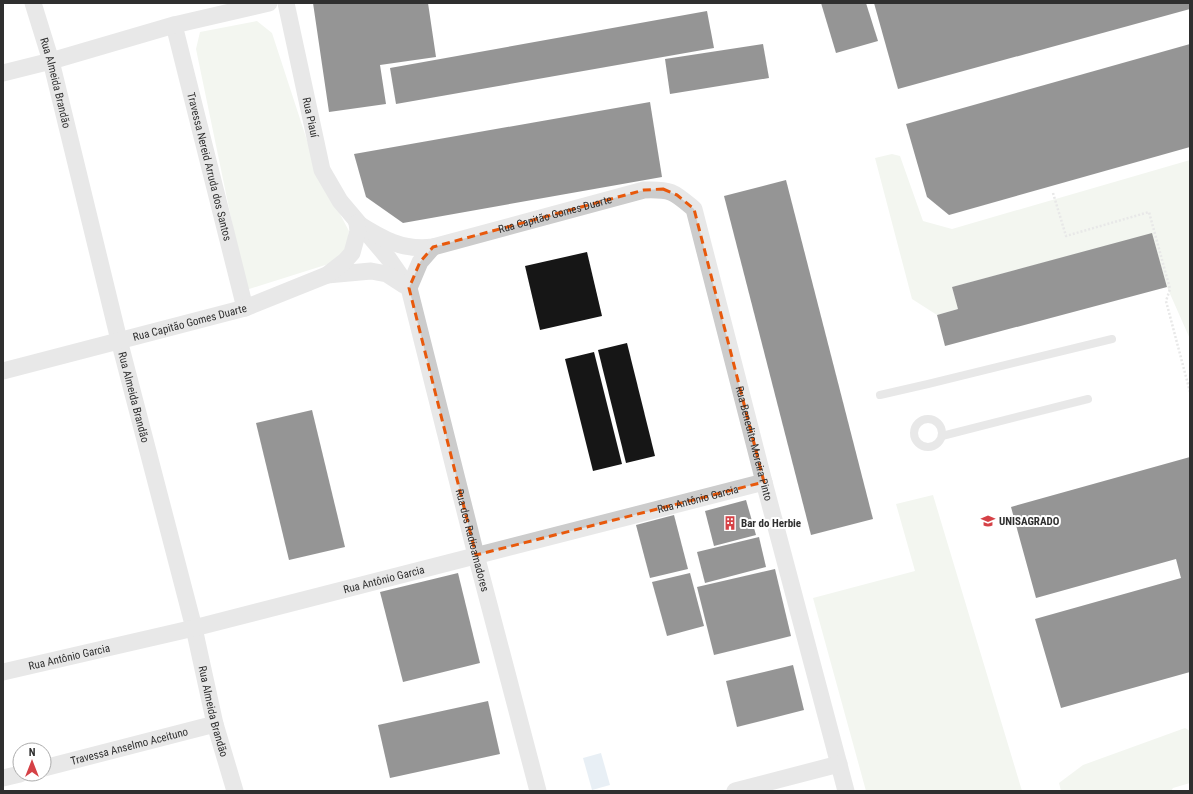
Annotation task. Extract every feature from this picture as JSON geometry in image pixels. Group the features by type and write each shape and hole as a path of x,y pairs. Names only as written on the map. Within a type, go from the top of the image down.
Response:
{"street":[{"name":"Rua Almeida Brandão","path":"33,3 51,61 119,340 194,628 215,724 235,791"},
{"path":"3,73 51,61 174,25 269,3"},
{"name":"Rua Piauí","path":"286,3 322,170 340,201 358,223"},
{"name":"Travessa Nereid Arruda dos Santos","path":"174,25 245,308"},
{"name":"Rua Capitão Gomes Duarte","path":"358,223 380,238 403,246 425,248 644,190 663,189 677,195"},
{"name":"Rua Benedito Moreira Pinto","path":"677,195 694,209 764,482 846,791"},
{"path":"327,275 344,261 352,252 358,231 358,223"},
{"path":"358,223 389,259 409,288"},
{"path":"409,288 420,262 433,247"},
{"path":"327,275 371,271 387,274 409,288"},
{"name":"Rua Capitão Gomes Duarte","path":"3,371 245,308 327,275"},
{"name":"Rua dos Radioamadores","path":"409,288 476,555 538,791"},
{"name":"Rua Antônio Garcia","path":"3,672 194,628 764,482"},
{"name":"Travessa Anselmo Aceituno","path":"52,766 215,724"},
{"path":"735,791 839,764"}],"lane":[{"path":"880,395 1112,339"},
{"path":"942,436 1088,399"}],"path":[{"path":"1053,193 1066,236 1149,212 1170,290 1166,301 1190,392"}],"highlighted area":[{"path":"663,189 677,195 694,209 764,482 476,555 409,288 420,262 433,247 644,190"}],"shaded area":[{"path":"257,21 272,33 317,171 349,231 347,246 338,261 246,290 196,49 200,32"},
{"path":"892,154 900,156 923,221 952,229 1190,160 1190,339 1167,287 1152,234 952,287 958,309 937,315 912,299 875,158"},
{"path":"933,495 1022,791 866,791 813,598 915,571 896,504"},
{"path":"1185,728 1190,731 1190,783 1173,788 1171,791 1061,791 1059,783 1083,765"}],"water":[{"path":"601,753 610,785 592,790 583,758"}],"building":[{"path":"313,3 428,3 436,57 380,65 386,104 329,112"},
{"path":"821,3 866,3 878,41 836,53"},
{"path":"874,3 1190,3 1190,9 898,89"},
{"path":"707,11 714,48 396,104 390,68"},
{"path":"763,44 769,78 670,94 665,59"},
{"path":"1190,44 1190,147 949,215 927,197 906,124"},
{"path":"650,102 662,177 403,223 366,197 354,154"},
{"path":"786,180 873,519 811,535 724,196"},
{"path":"1152,233 1167,287 945,346 937,315 958,309 952,287"},
{"path":"587,252 602,316 540,330 525,266"},
{"path":"627,343 655,456 626,463 598,350"},
{"path":"594,352 622,464 593,471 565,359"},
{"path":"312,410 345,547 289,560 256,423"},
{"path":"1190,457 1190,672 1061,708 1035,619 1181,578 1176,559 1036,598 1011,507"},
{"name":"Bar do Herbie","path":"746,500 756,535 714,546 705,511"},
{"path":"674,515 688,569 650,578 636,525"},
{"path":"759,537 766,567 705,583 697,552"},
{"path":"775,569 791,636 714,655 697,587"},
{"path":"458,573 480,663 403,682 380,592"},
{"path":"690,573 704,626 667,636 652,582"},
{"path":"793,665 804,710 737,727 726,681"},
{"path":"488,701 500,754 390,778 378,725"}],"place":[{"name":"UNISAGRADO","path":"988,521"},
{"name":"Bar do Herbie","path":"730,523"}]}
